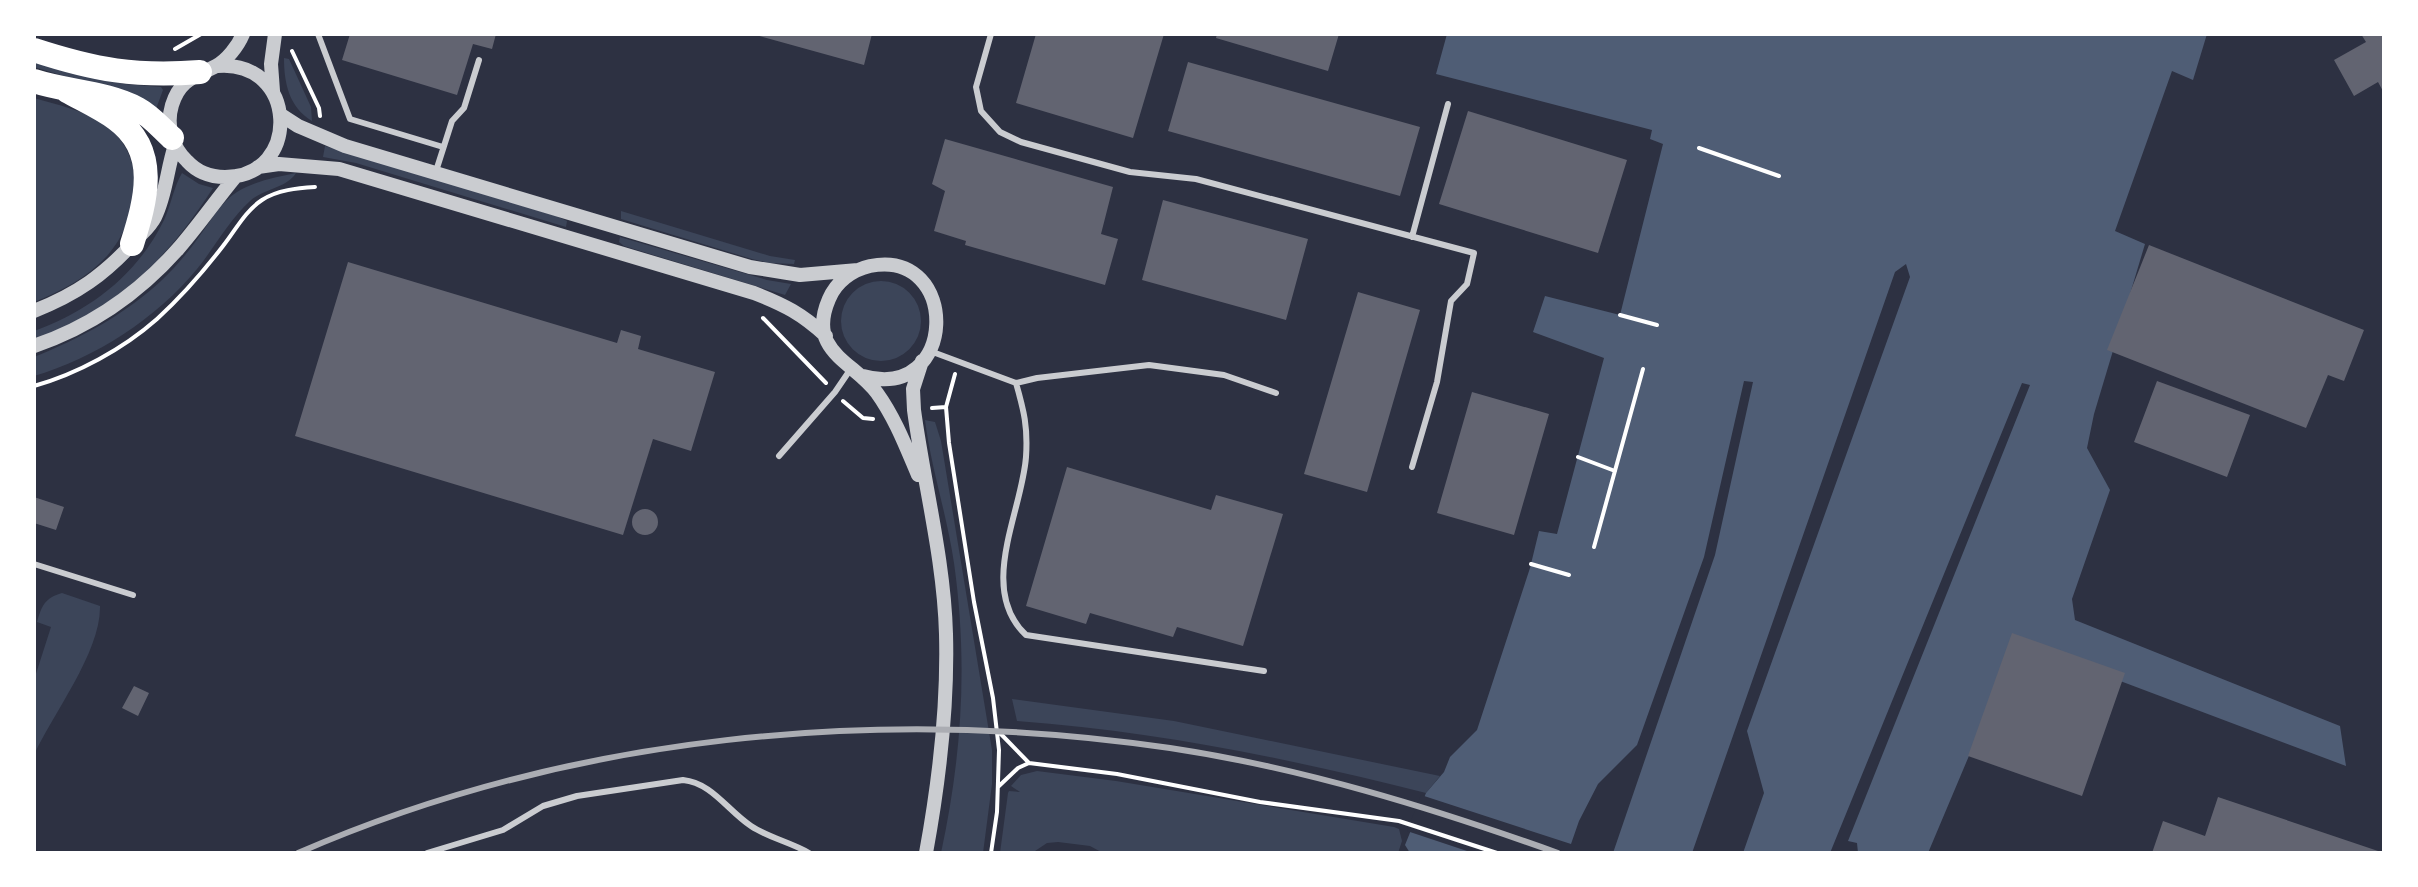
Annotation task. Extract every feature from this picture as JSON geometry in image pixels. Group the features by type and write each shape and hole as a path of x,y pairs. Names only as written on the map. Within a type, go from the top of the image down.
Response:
{"highway":[{"path":"34,50 114,72 154,76 208,69"},
{"path":"34,81 67,91 101,95 137,109 174,142"},
{"path":"67,91 119,121 134,136 146,158 146,195 132,244"}],"street":[{"path":"243,34 234,50 184,84 174,100 170,119 174,142 183,158 201,171 215,176 236,176 258,167 279,164 339,169 754,293 797,311 826,336"},
{"path":"258,167 276,144 281,130 281,115 273,92 271,64 274,38"},
{"path":"208,69 233,66 248,71 262,79 273,92"},
{"path":"281,115 298,126 345,146 776,273 823,274 876,265 910,273 924,284 938,316 937,334 913,389 914,410 938,557 946,634 941,746 926,853"},
{"path":"34,311 90,283 120,259 156,215 174,142"},
{"path":"34,346 59,338 108,311 144,284 179,248 236,176"},
{"path":"858,270 845,278 830,297 825,312 826,336 835,355 857,373 891,415 926,491"},
{"path":"857,373 879,379 895,377 910,371 926,356"}],"lane":[{"path":"318,34 350,119 443,147"},
{"path":"991,34 976,87 981,111 1000,132 1021,142 1130,172 1196,179 1474,253 1467,284 1451,301 1437,382 1412,467"},
{"path":"435,173 452,121 464,108 479,60"},
{"path":"1412,237 1448,104"},
{"path":"926,356 959,360 1016,383 1149,365 1224,375 1276,393"},
{"path":"779,456 835,392 857,373"},
{"path":"1016,383 1027,420 1026,460 1004,566 1005,601 1014,624 1026,635 1264,671"},
{"path":"34,564 133,595"},
{"path":"427,853 503,830 543,806 577,796 683,780 696,781 749,825 809,853"}],"path":[{"path":"274,38 290,46 319,108 321,123 318,135"},
{"path":"1699,148 1779,176"},
{"path":"301,188 309,165"},
{"path":"34,386 82,367 117,348 155,320 191,285 261,200 301,188 323,187"},
{"path":"756,312 852,410 863,418 891,415"},
{"path":"1620,315 1657,325"},
{"path":"959,360 946,407 956,487 997,730 998,786 991,853"},
{"path":"1594,547 1643,369"},
{"path":"914,410 946,407"},
{"path":"1578,457 1615,471"},
{"path":"1531,564 1569,575"},
{"path":"997,730 1029,763"},
{"path":"998,786 1018,768 1029,763 1117,774 1260,802 1399,821 1497,853"}],"shaded area":[{"path":"1447,34 2207,34 2193,80 2172,71 2115,231 2145,244 2094,414 2087,448 2110,490 2072,599 2075,620 2340,726 2346,766 2017,642 1928,853 1410,853 1405,845 1426,793 1444,772 1450,757 1477,730 1530,568 1539,531 1557,534 1604,358 1533,332 1545,296 1620,315 1663,144 1650,139 1652,130 1436,74"},
{"path":"34,58 124,84 161,87 163,90 156,109 117,92 34,67"},
{"path":"284,58 289,59 311,107 312,121 298,109 289,94"},
{"path":"34,98 79,111 104,124 118,137 128,153 135,188 127,224 107,256 73,283 34,302"},
{"path":"325,146 556,216 567,221 566,227 356,163 323,157"},
{"path":"182,173 199,184 213,188 157,261 137,280 91,313 34,341 34,331 93,301 141,257 164,220"},
{"path":"296,173 287,182 250,201 181,287 143,320 79,359 34,376 34,357 101,325 161,281 231,196 258,182"},
{"path":"621,211 770,256 795,260 794,264 752,259 621,219"},
{"path":"620,237 767,280 791,284 785,295 624,246 619,242"},
{"path":"881,281 896,284 909,293 918,306 921,321 918,336 909,349 896,358 881,361 866,358 853,349 844,336 841,321 844,306 853,293 866,284"},
{"path":"925,420 935,422 941,441 992,750 992,784 983,853 941,853 958,745 961,637 954,563"},
{"path":"62,593 100,606 98,624 85,662 34,755 34,680 51,627 37,622 45,603"},
{"path":"1012,699 1174,721 1440,776 1426,793 1325,769 1172,739 1017,721"},
{"path":"1037,771 1394,827 1399,829 1402,841 1398,853 1103,853 1090,846 1058,842 1047,843 1032,853 1000,853 1008,793 1020,792 1011,786 1021,775"}],"pier":[{"path":"1906,264 1910,277 1747,731 1764,793 1743,853 1692,853 1895,272"},
{"path":"1744,381 1753,382 1715,555 1613,853 1473,853 1407,831 1421,795 1571,844 1598,784 1637,745 1704,557"},
{"path":"2022,383 2030,385 1848,841 1857,843 1858,853 1830,853"}],"building":[{"path":"350,34 496,34 492,49 473,44 457,95 342,60"},
{"path":"752,34 872,34 864,65"},
{"path":"1036,34 1164,34 1133,138 1016,103"},
{"path":"1217,34 1339,34 1328,71 1216,38"},
{"path":"2361,34 2384,34 2384,93 2378,82 2354,96 2334,60 2366,42"},
{"path":"1188,62 1420,127 1400,196 1168,131"},
{"path":"1468,111 1627,160 1598,253 1439,204"},
{"path":"945,139 1113,187 1101,234 1118,239 1105,285 965,245 966,241 934,231 945,191 932,184"},
{"path":"1163,200 1308,239 1286,320 1142,280"},
{"path":"2149,245 2364,330 2344,381 2328,375 2306,428 2107,350"},
{"path":"348,262 617,343 621,330 641,336 638,349 715,372 691,451 653,439 623,535 295,436"},
{"path":"1358,292 1420,310 1367,492 1304,474"},
{"path":"2157,381 2250,415 2227,477 2134,442"},
{"path":"1472,392 1549,414 1514,535 1437,513"},
{"path":"1067,467 1211,510 1216,495 1283,514 1243,646 1177,627 1173,637 1090,613 1086,624 1026,606"},
{"path":"34,497 64,507 56,530 34,523"},
{"path":"645,509 654,513 658,522 654,531 645,535 636,531 632,522 636,513"},
{"path":"2012,633 2125,673 2082,796 1968,756"},
{"path":"134,686 149,693 138,716 122,708"},
{"path":"2218,797 2381,853 2152,853 2163,821 2205,836"}],"railway":[{"path":"298,853 401,813 508,781 616,757 726,740 837,731 949,730 1060,735 1220,756 1367,791 1558,853"}]}
